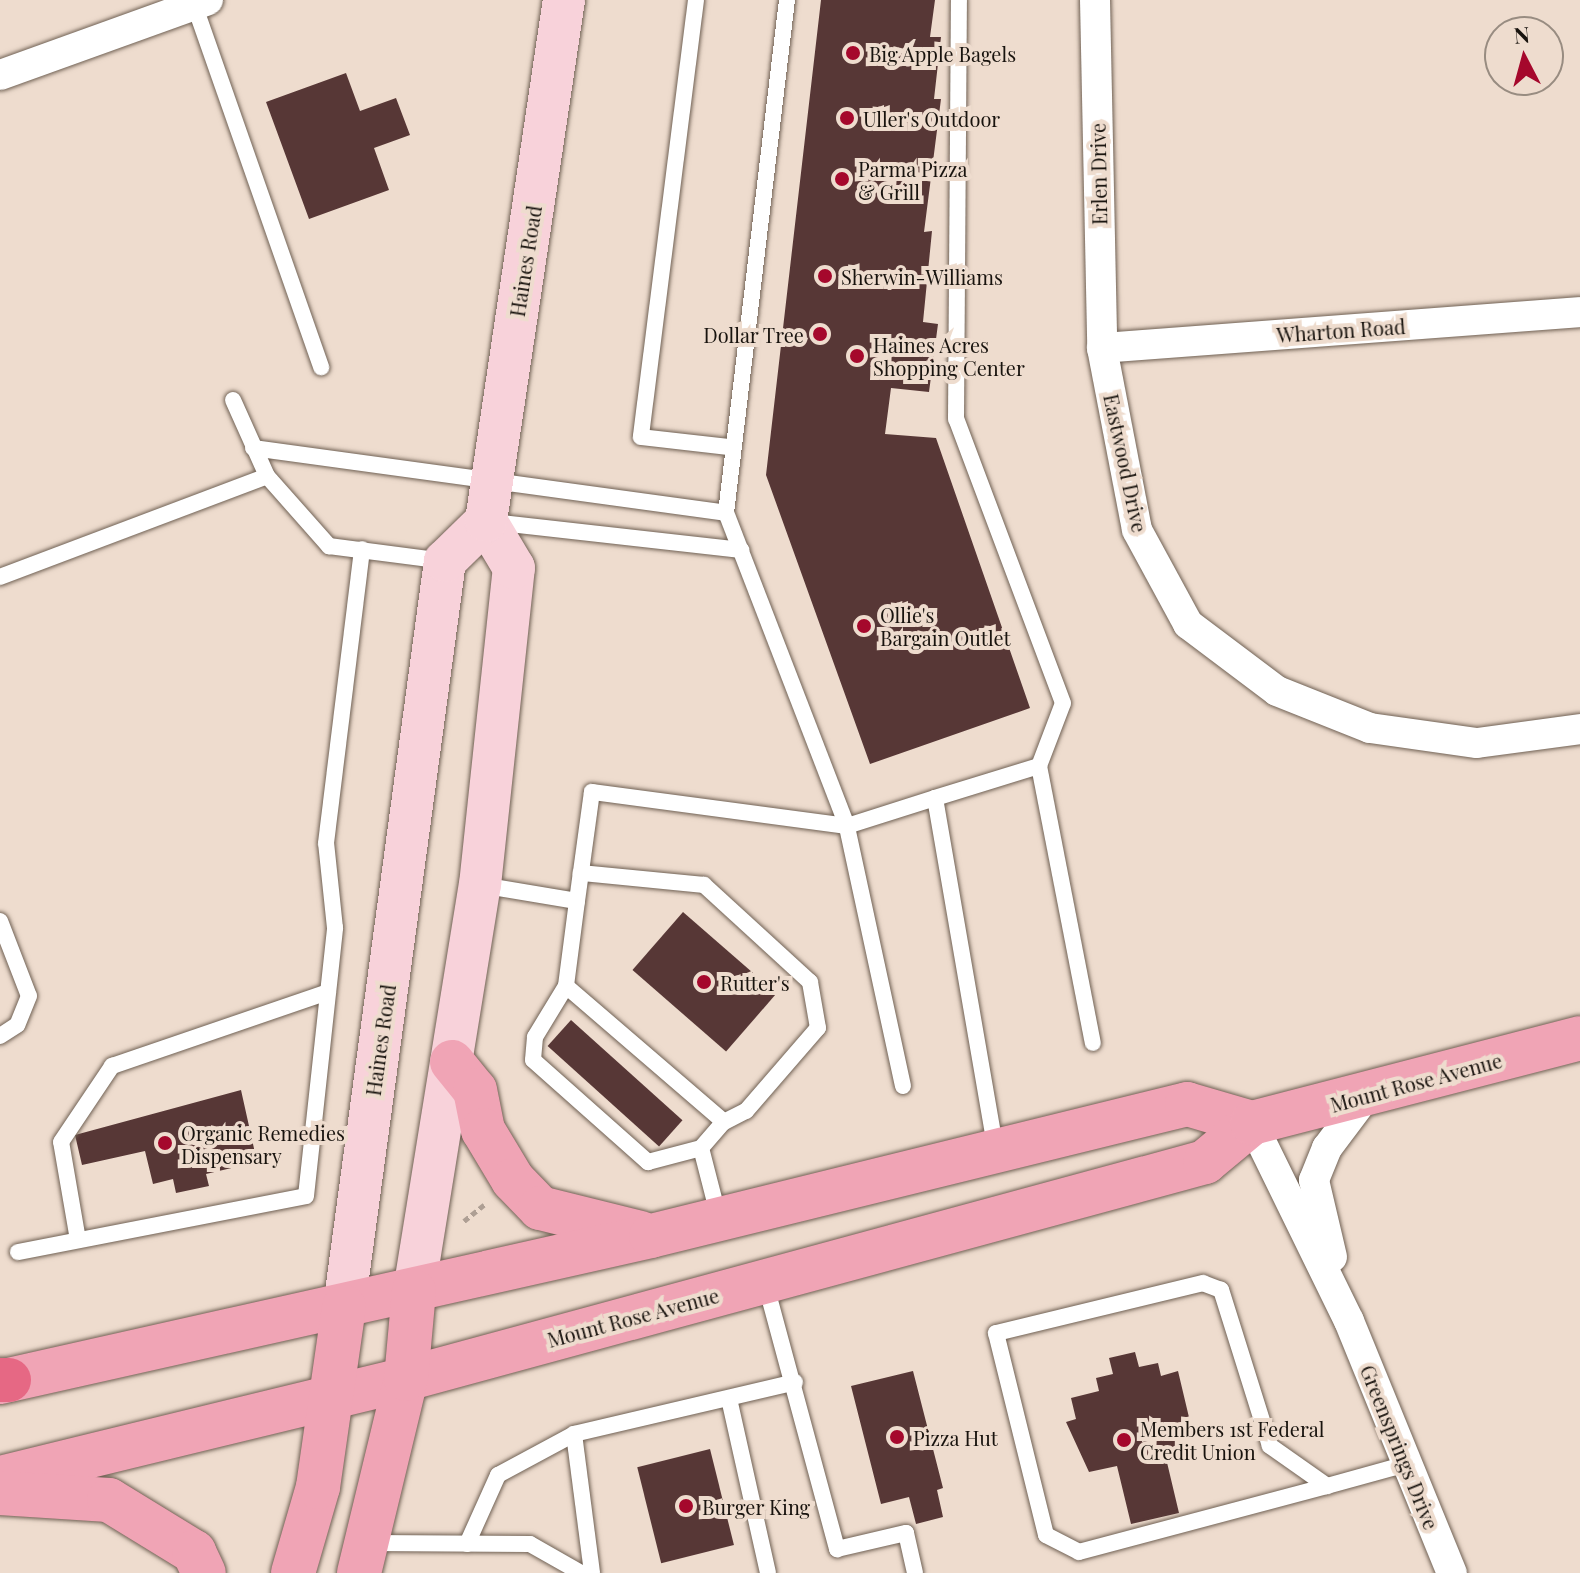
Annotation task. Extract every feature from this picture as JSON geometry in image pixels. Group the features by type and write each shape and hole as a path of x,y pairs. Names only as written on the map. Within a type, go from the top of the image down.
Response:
{"main road":[{"name":"Haines Road","path":"489,503 564,0"},
{"path":"445,561 489,503"},
{"path":"364,1558 406,1379 414,1291 480,885 514,568 489,503"},
{"name":"Haines Road","path":"293,1573 334,1397 445,561"},
{"name":"Mount Rose Avenue","path":"0,1478 406,1379 1205,1162 1252,1123 1366,1096 1580,1038"},
{"path":"452,1062 475,1090 483,1130 505,1167 540,1208 651,1236"},
{"name":"Mount Rose Avenue","path":"3,1381 651,1236 995,1147 1187,1104 1252,1123"},
{"path":"0,1493 109,1500 194,1552 204,1573"}],"street":[{"name":"Erlen Drive","path":"1095,0 1102,348"},
{"path":"0,75 198,1"},
{"name":"Wharton Road","path":"1102,348 1580,312"},
{"name":"Eastwood Drive","path":"1102,348 1137,530 1188,624 1277,691 1370,728 1477,743 1580,729"},
{"name":"Greensprings Drive","path":"1349,1321 1314,1180 1327,1148 1366,1096"},
{"name":"Greensprings Drive","path":"1252,1123 1349,1321 1452,1573"}],"lane":[{"path":"696,0 641,437 729,447"},
{"path":"787,0 729,447 726,513 847,826 903,1086"},
{"path":"959,0 956,419 1063,703 1039,766 1093,1043"},
{"path":"198,1 321,367"},
{"path":"233,400 267,476 329,546 445,561"},
{"path":"253,448 489,503 741,550"},
{"path":"0,577 267,476"},
{"path":"489,503 726,513"},
{"path":"18,1252 306,1196 335,928 326,843 362,549"},
{"path":"581,873 704,885 810,982 818,1028 746,1111 724,1122 701,1148 648,1162 533,1060 535,1037 566,986 577,901 592,792 847,826 1039,766"},
{"path":"935,798 995,1147"},
{"path":"480,885 577,901"},
{"path":"0,921 29,996 17,1025 0,1036"},
{"path":"566,986 724,1122"},
{"path":"78,1240 61,1142 112,1066 328,992"},
{"path":"701,1148 719,1219"},
{"path":"765,1281 795,1382 837,1549 906,1533 915,1573"},
{"path":"1327,1486 1270,1446 1221,1290 1203,1283 996,1333 1046,1535 1079,1552 1327,1486 1407,1464"},
{"path":"467,1544 498,1475 574,1434 730,1403 795,1382"},
{"path":"730,1403 768,1573"},
{"path":"574,1434 592,1573"},
{"path":"364,1558 467,1544 530,1544 581,1573"}],"path":[{"path":"457,1227 497,1194"}],"building":[{"name":"Haines Acres Shopping Center","path":"821,0 935,0 930,37 941,37 934,99 941,99 924,232 932,231 923,322 938,324 929,392 891,388 885,434 936,438 1030,708 870,764 766,475"},
{"path":"346,73 360,111 396,98 410,135 374,148 389,190 309,219 266,102"},
{"name":"Rutter's","path":"683,912 777,993 726,1051 632,970"},
{"path":"571,1020 682,1120 659,1146 548,1046"},
{"name":"Organic Remedies Dispensary","path":"241,1090 257,1162 206,1174 209,1186 176,1193 173,1179 153,1184 145,1151 82,1165 75,1135"},
{"name":"Members 1st Federal Credit Union","path":"1135,1352 1139,1367 1158,1363 1161,1376 1178,1371 1192,1430 1175,1434 1179,1450 1165,1454 1179,1513 1131,1524 1117,1466 1089,1472 1066,1422 1076,1419 1071,1398 1099,1391 1096,1378 1113,1374 1109,1358"},
{"name":"Pizza Hut","path":"913,1371 943,1488 937,1490 943,1517 916,1524 909,1497 881,1504 851,1386"},
{"name":"Burger King","path":"710,1449 734,1545 661,1563 637,1467"}],"place":[{"name":"Big Apple Bagels","path":"853,53"},
{"name":"Uller's Outdoor","path":"847,118"},
{"name":"Parma Pizza & Grill","path":"842,179"},
{"name":"Sherwin-Williams","path":"825,276"},
{"name":"Dollar Tree","path":"820,334"},
{"name":"Haines Acres Shopping Center","path":"857,356"},
{"name":"Ollie's Bargain Outlet","path":"864,626"},
{"name":"Rutter's","path":"704,982"},
{"name":"Organic Remedies Dispensary","path":"165,1143"},
{"name":"Pizza Hut","path":"897,1437"},
{"name":"Members 1st Federal Credit Union","path":"1124,1440"},
{"name":"Burger King","path":"686,1506"}]}
